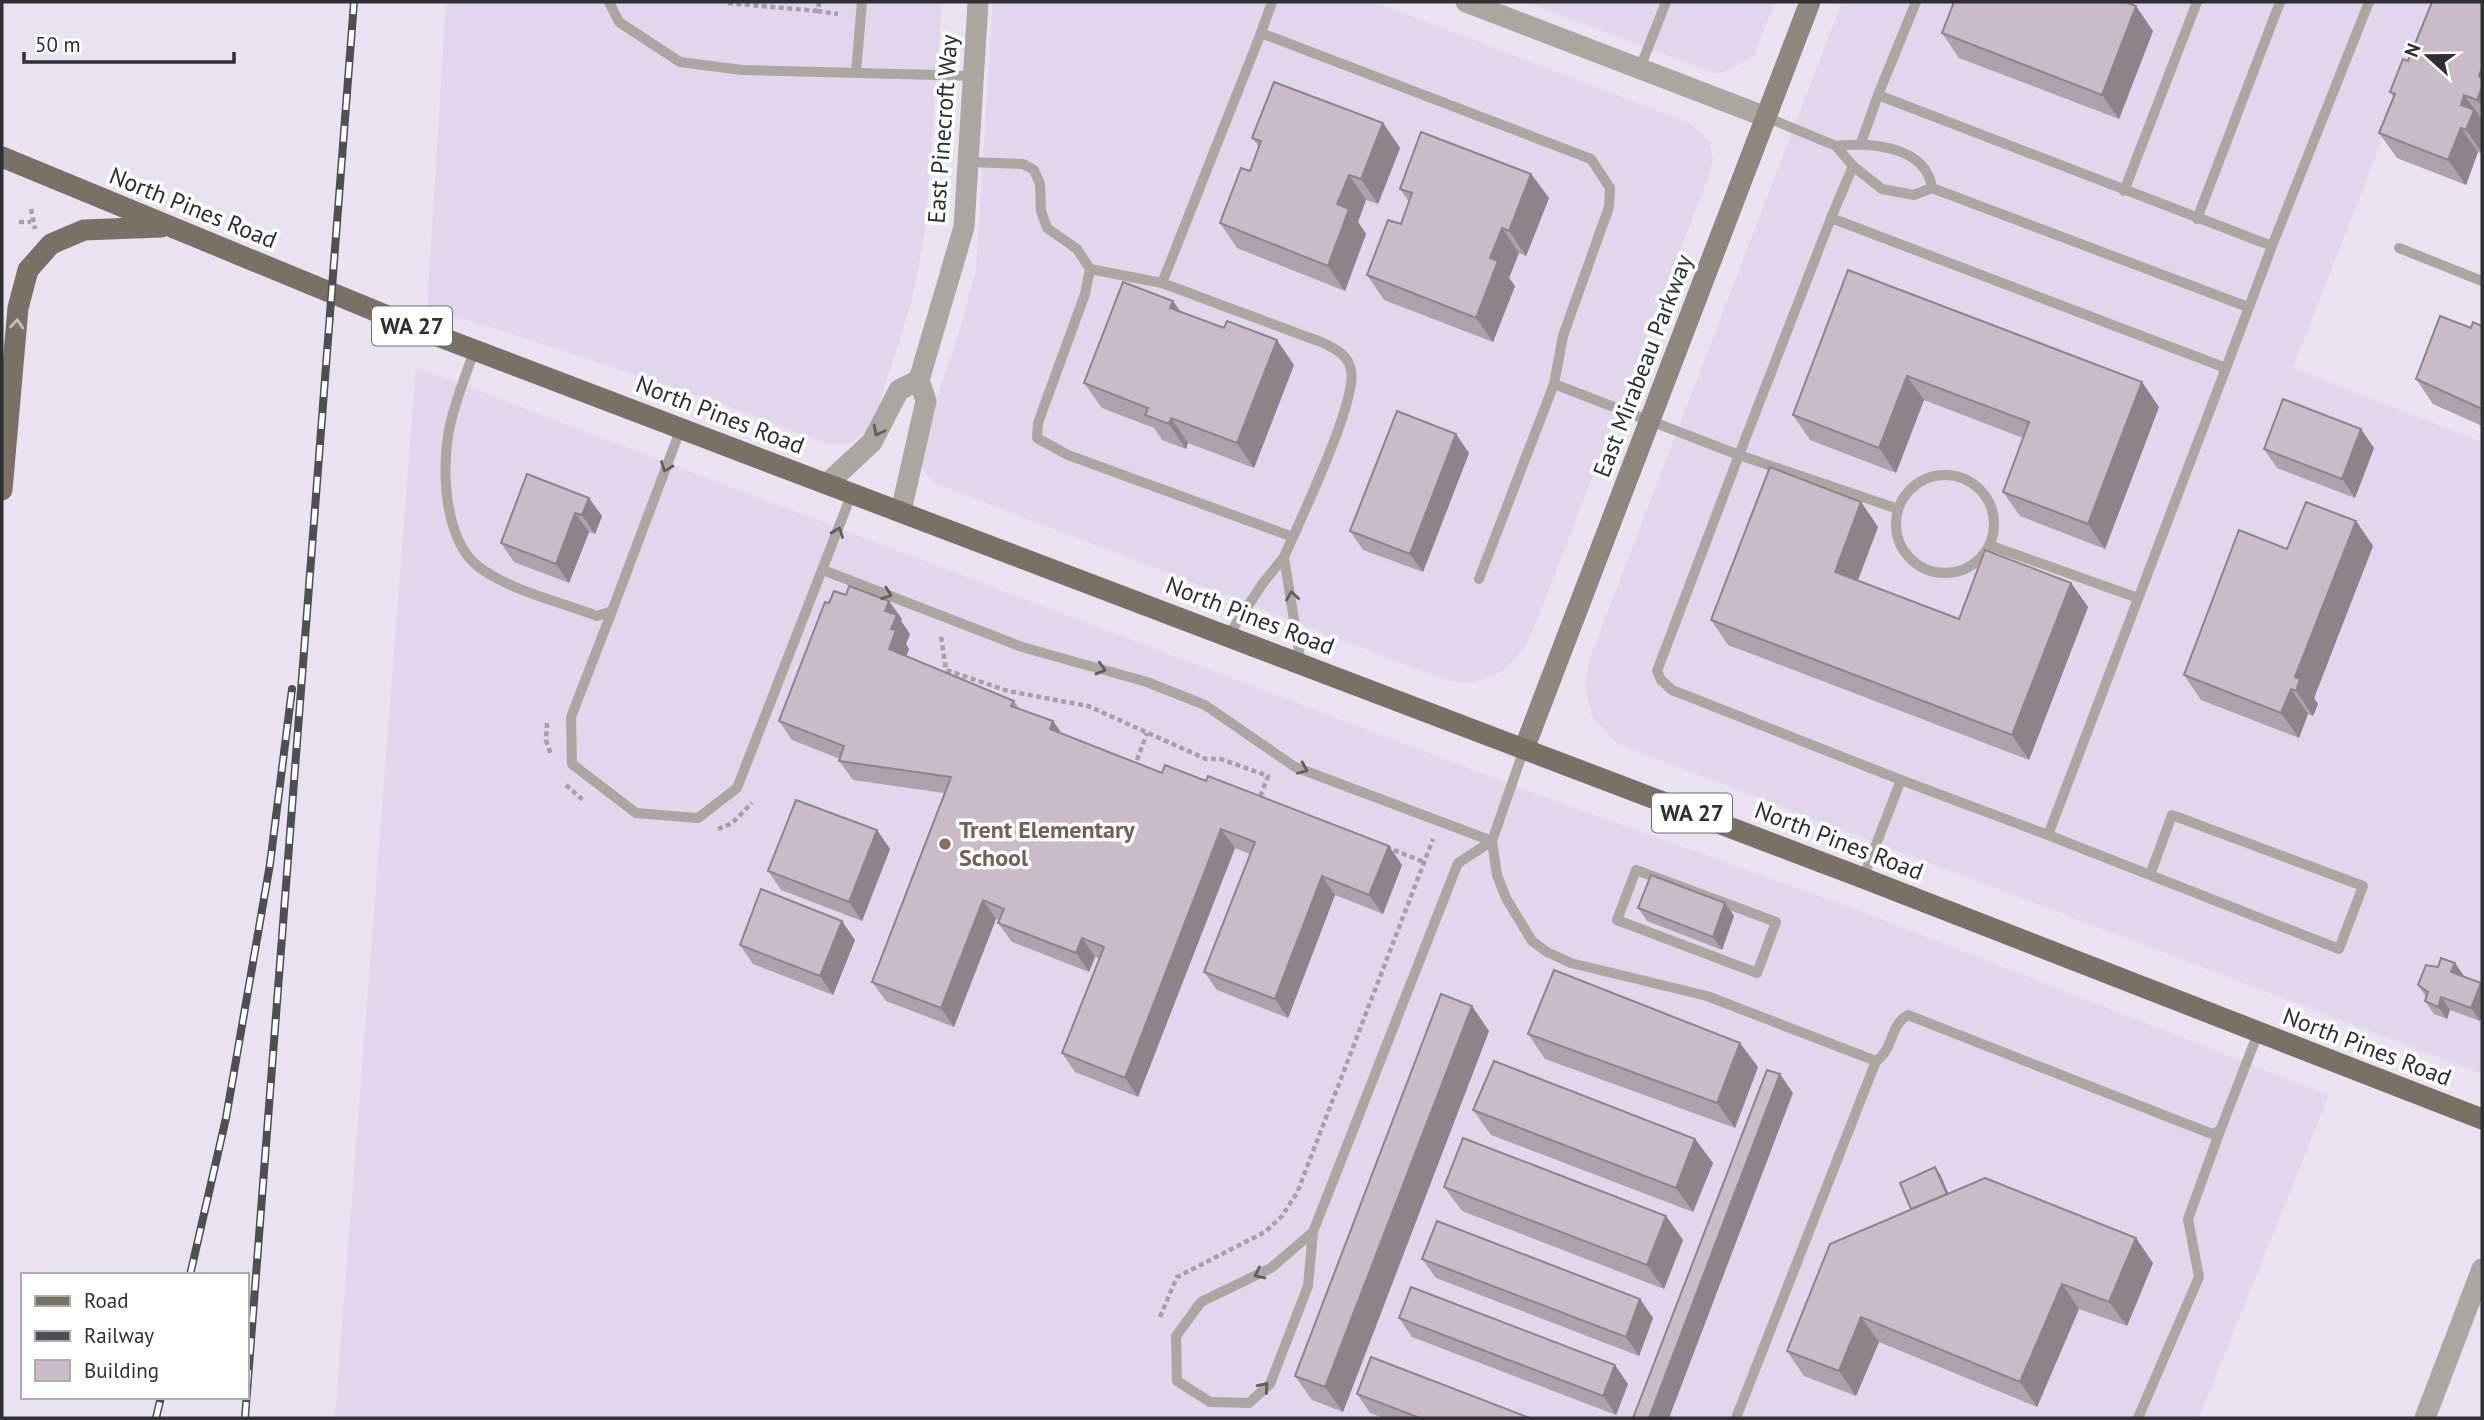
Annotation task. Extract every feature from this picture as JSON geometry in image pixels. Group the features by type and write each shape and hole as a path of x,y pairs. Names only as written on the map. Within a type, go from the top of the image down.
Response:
{"main road":[{"name":"North Pines Road","path":"2,157 167,227 474,349 1863,878 2482,1119"},
{"path":"2,490 18,309 28,270 51,244 84,230 167,227"}],"street":[{"name":"East Pinecroft Way","path":"901,511 926,401 919,380 964,227 978,2"},
{"path":"1466,2 1766,117"},
{"name":"East Mirabeau Parkway","path":"1524,749 1811,2"},
{"path":"827,484 872,442 899,390 919,380"},
{"path":"2425,1418 2482,1269"}],"lane":[{"path":"609,2 619,22 680,62 742,70 975,76"},
{"path":"856,72 862,2"},
{"path":"1162,283 1272,2"},
{"path":"1640,68 1666,2"},
{"path":"1861,143 1916,2"},
{"path":"2124,191 2197,2"},
{"path":"2197,219 2280,2"},
{"path":"2048,835 2248,307 2368,2"},
{"path":"1261,33 1591,159 1610,188 1609,207 1563,336 1554,384 1479,579"},
{"path":"1878,95 2272,246"},
{"path":"1766,117 1836,146 1853,166 1882,189 1914,195 1932,188 2248,307"},
{"path":"1836,146 1861,143 1892,150 1923,164 1930,173 1932,188"},
{"path":"969,162 1023,164 1034,170 1040,184 1041,211 1047,228 1077,250 1090,269 1162,283 1321,342 1343,353 1352,370 1349,399 1293,537 1284,557 1262,583 1228,636"},
{"path":"1853,166 1658,664 1661,680 1672,690 2339,949 2363,886 2172,815 2150,875"},
{"path":"1831,218 2226,368"},
{"path":"2399,248 2482,281"},
{"path":"1090,269 1085,294 1038,423 1037,438 1068,455 1293,537"},
{"path":"474,349 448,433 446,453 446,479 461,546 471,561 499,579 597,616 612,611"},
{"path":"1554,384 1650,423 1898,509"},
{"path":"681,428 571,717 572,764 636,813 698,818 737,788 852,493"},
{"path":"1947,474 1963,478 1977,486 1987,498 1993,513 1989,545 1980,558 1959,570 1934,572 1919,566 1906,555 1898,541 1895,525 1905,494 1924,480 1947,474"},
{"path":"1989,545 2138,598"},
{"path":"1284,557 1301,664"},
{"path":"823,570 1022,647 1147,682 1205,705 1295,767 1492,841"},
{"path":"1524,749 1492,841 1497,875 1506,898 1532,941 1547,952 1589,968 1707,996 1876,1061"},
{"path":"1863,878 1901,780"},
{"path":"1313,1232 1271,1268 1201,1302 1176,1336 1177,1381 1210,1402 1250,1403 1270,1384 1308,1286 1313,1232 1458,863 1492,841"},
{"path":"1636,870 1776,922 1757,973 1617,920 1636,870"},
{"path":"1736,1418 1876,1061 1885,1056 1900,1019 1908,1015 2212,1134 2220,1131"},
{"path":"2138,1418 2199,1277 2188,1219 2258,1033"}],"path":[{"path":"818,2 818,11"},
{"path":"728,3 838,14"},
{"path":"19,222 31,222 31,209"},
{"path":"933,630 942,638 946,670 1008,691 1088,705 1206,759 1222,759 1268,776 1260,797 1273,802"},
{"path":"548,723 546,740 553,764"},
{"path":"1131,775 1147,733"},
{"path":"564,781 569,790 591,806"},
{"path":"713,831 732,824 748,810 757,793"},
{"path":"1160,1317 1177,1277 1265,1232 1282,1216 1297,1193 1440,821"},
{"path":"1374,842 1424,862"}],"shaded area":[{"path":"446,2 942,2 925,232 912,300 879,405 865,433 849,444 827,444 717,402 491,327 427,310"},
{"path":"993,2 1375,2 1690,123 1710,142 1713,159 1708,178 1538,618 1524,649 1503,671 1473,683 1445,680 934,483 924,472 919,458 922,439 956,343 976,269"},
{"path":"1525,2 1775,2 1754,56 1724,72 1714,73"},
{"path":"1842,2 2436,2 2293,368 2482,442 2482,1074 1617,744 1592,717 1585,686 1589,660"},
{"name":"Trent Elementary School","path":"416,367 1531,792 1853,908 2329,1095 2199,1418 335,1417"}],"building":[{"path":"1954,2 2125,2 2136,6 2102,95 1942,33"},
{"path":"2432,2 2482,2 2482,68 2479,76 2482,78 2482,87 2477,100 2464,95 2461,105 2474,110 2466,130 2461,128 2448,160 2379,133 2395,94 2390,92 2403,59 2408,61"},
{"path":"1274,82 1383,123 1361,179 1349,175 1337,204 1349,209 1328,266 1220,223 1241,168 1250,171 1261,141 1252,138"},
{"path":"1421,132 1531,174 1509,231 1502,228 1490,258 1498,261 1476,318 1367,275 1388,220 1401,224 1412,193 1400,189"},
{"path":"1848,270 2142,382 2088,524 2003,492 2029,422 1907,376 1879,448 1793,415"},
{"path":"1123,282 1173,301 1170,308 1224,328 1227,321 1277,340 1237,443 1171,418 1169,424 1145,415 1148,408 1084,383"},
{"path":"2440,316 2471,328 2473,322 2482,326 2482,409 2416,379"},
{"path":"2283,399 2361,429 2342,479 2264,449"},
{"path":"1397,411 1456,434 1410,554 1350,531"},
{"path":"1770,467 1861,502 1835,572 1959,619 1985,550 2071,583 2012,735 1711,620"},
{"path":"527,474 589,498 582,515 575,513 556,564 501,543"},
{"path":"2306,502 2356,521 2295,677 2300,679 2296,691 2291,689 2281,713 2184,675 2239,530 2287,549"},
{"path":"849,586 889,601 885,611 897,615 891,629 896,630 889,649 1014,701 1011,706 1053,721 1050,729 1162,773 1165,765 1206,781 1208,776 1389,846 1369,895 1322,876 1275,999 1204,972 1255,842 1221,829 1125,1078 1062,1053 1104,947 1082,938 1076,953 998,923 1004,909 983,900 941,1008 872,982 951,777 839,761 844,746 779,721 825,602 829,603 834,591 846,595"},
{"path":"796,800 877,830 849,902 768,871"},
{"path":"1651,875 1725,903 1713,937 1638,908"},
{"path":"761,889 842,921 820,976 740,945"},
{"path":"2441,958 2455,963 2451,972 2481,983 2471,1008 2441,997 2438,1007 2425,1001 2428,992 2418,985 2426,965 2438,967"},
{"path":"1554,970 1740,1043 1717,1103 1528,1034"},
{"path":"1441,994 1472,1006 1325,1387 1295,1376"},
{"path":"1494,1061 1695,1139 1676,1188 1473,1110"},
{"path":"1767,1070 1780,1074 1649,1418 1633,1418"},
{"path":"1463,1138 1666,1216 1647,1265 1444,1187"},
{"path":"1935,1167 1947,1194 1911,1209 1900,1183"},
{"path":"1985,1178 2136,1238 2109,1302 2062,1284 2020,1382 1861,1317 1839,1371 1787,1351 1830,1244"},
{"path":"1437,1221 1640,1299 1626,1337 1422,1259"},
{"path":"1411,1287 1615,1365 1603,1396 1399,1318"},
{"path":"1371,1357 1530,1418 1420,1418 1357,1394"}],"railway":[{"path":"248,1379 354,2"},
{"path":"190,1273 226,1118 270,864 292,689"},
{"path":"156,1418 161,1399"},
{"path":"245,1418 246,1399"}],"place":[{"name":"Trent Elementary School","path":"945,844"}]}
